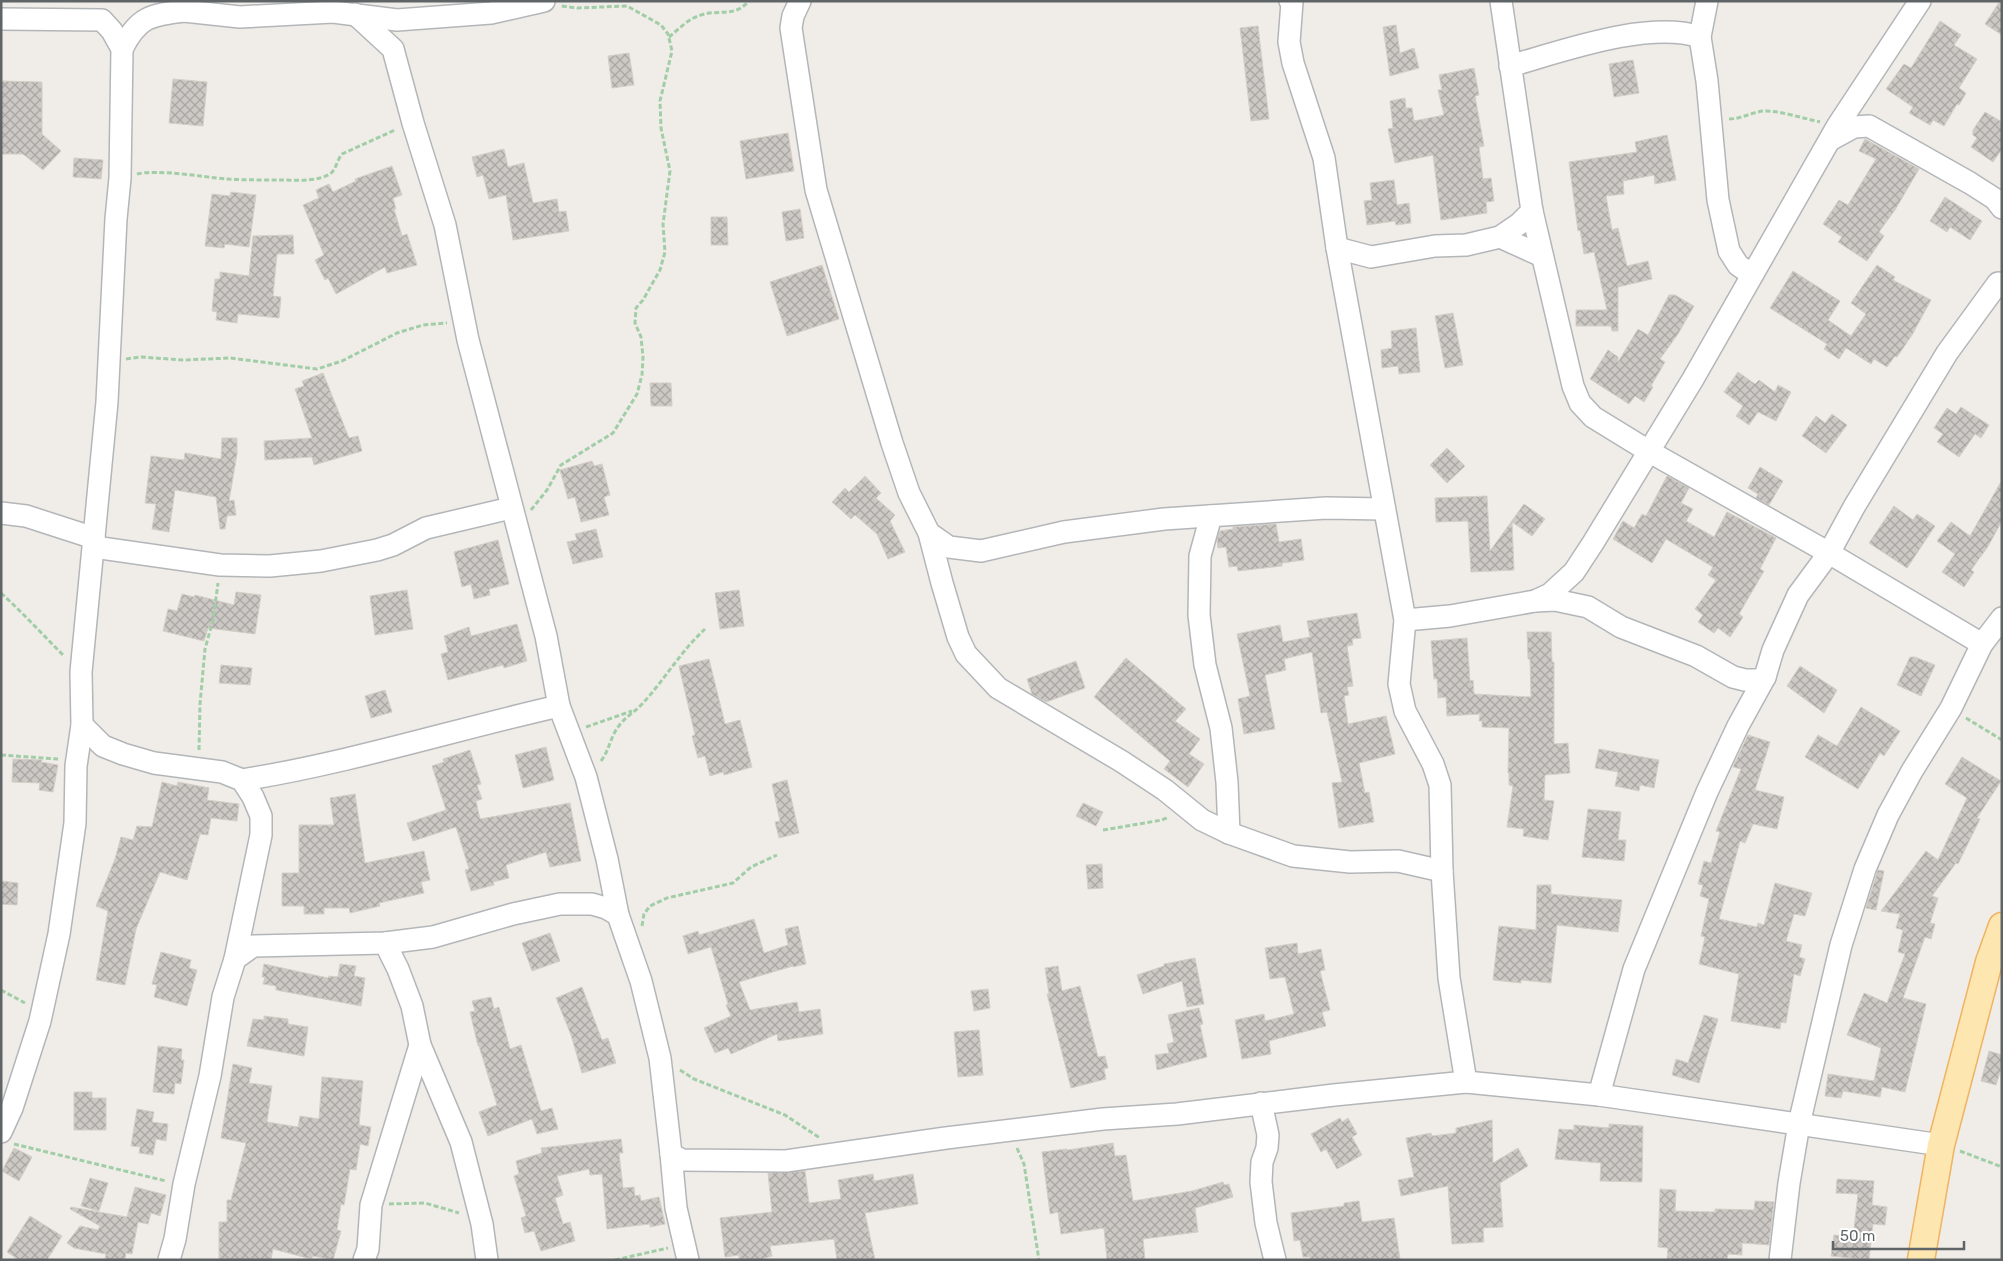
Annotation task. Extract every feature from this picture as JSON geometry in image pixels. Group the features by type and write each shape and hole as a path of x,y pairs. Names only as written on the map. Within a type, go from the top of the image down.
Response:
{"main road":[{"path":"1921,1260 1941,1145 1990,962 2002,926"}],"street":[{"path":"800,1 793,16 791,28 816,190 894,451 909,493 930,534 958,638 966,654 998,688 1121,761 1165,790 1202,820 1229,833 1294,856 1350,862 1398,861 1442,871"},
{"path":"1501,1 1532,211 1572,386 1580,403 1593,417 1650,452 1829,553 1982,644"},
{"path":"1707,1 1700,38 1718,200 1729,251 1738,265 1752,275"},
{"path":"1535,601 1550,594 1574,572 1650,452 1834,133 1920,1"},
{"path":"6,1138 12,1108 41,1013 59,934 75,823 76,766 82,725 81,672 107,402 116,219 120,178 122,48 135,27 147,19 186,6 240,17 333,12 397,20 491,12 544,2"},
{"path":"1292,2 1289,42 1293,63 1324,158 1337,248 1405,620 1399,684 1405,711 1433,764 1440,785 1442,871 1449,978 1466,1082"},
{"path":"355,14 393,49"},
{"path":"1,19 147,19"},
{"path":"102,20 112,31 122,48"},
{"path":"397,20 393,49 413,123 445,225 464,322 546,636 559,706 587,780 607,859 618,916 641,982 660,1058 672,1154 676,1208 686,1252"},
{"path":"1510,66 1606,39 1666,32 1684,32 1700,38"},
{"path":"1834,133 1854,127 1869,126 1970,183 1994,198 2002,208"},
{"path":"1337,248 1371,257 1435,246 1466,245 1500,237 1519,224 1532,211"},
{"path":"1500,237 1542,256"},
{"path":"1344,285 1371,257"},
{"path":"1599,1095 1634,969 1707,792 1738,726 1765,677 1773,650 1798,595 1829,553 1854,507 1947,353 2000,283"},
{"path":"930,534 949,547 981,550 1064,532 1164,519 1326,508 1384,509"},
{"path":"1,513 26,516 94,543 220,565 270,566 321,561 377,550 393,545 426,528 515,517"},
{"path":"1211,516 1200,556 1199,615 1205,665 1221,728 1227,782 1229,833"},
{"path":"1574,572 1588,607"},
{"path":"1405,620 1450,616 1535,601 1555,600 1588,607 1621,627 1696,656 1733,677 1757,680 1765,677"},
{"path":"1780,1260 1798,1124 1841,945 1865,869 1888,815 1912,770 1950,708 1982,644 2002,618"},
{"path":"82,725 103,746 123,754 154,763 222,772 242,780 285,773 372,754 488,722 559,706"},
{"path":"169,1260 175,1239 184,1184 210,1076 223,997 235,959 262,835 261,816 253,797 242,780"},
{"path":"235,959 253,946 384,943 433,937 514,914 560,904 592,904 606,908 618,916"},
{"path":"384,943 398,969 412,1006 420,1044 461,1142 482,1224 487,1260"},
{"path":"364,1260 368,1249 371,1205 420,1044"},
{"path":"672,1154 682,1160 786,1161 946,1138 1011,1132 1103,1119 1177,1114 1261,1103 1466,1082 1599,1095 1941,1145"},
{"path":"1261,1103 1268,1135 1267,1148 1262,1162 1261,1182 1266,1223 1275,1260"}],"path":[{"path":"669,37 684,24 701,15 732,12 749,1"},
{"path":"515,517 547,490 561,465 613,433 637,394 642,375 643,356 641,338 635,323 636,308 643,300 660,270 665,252 663,224 670,171 661,128 660,101 672,51 669,37 661,25 627,6 577,8 544,2"},
{"path":"1710,115 1738,119 1746,114 1767,110 1834,133"},
{"path":"120,178 143,172 230,179 305,180 331,173 336,167 336,161 350,149 413,123"},
{"path":"108,369 126,359 141,357 183,360 230,358 317,369 342,361 397,333 423,325 464,322"},
{"path":"199,769 205,649 213,620 220,565"},
{"path":"1,593 81,672"},
{"path":"587,780 606,755 617,729 625,718 636,710 692,641 705,629"},
{"path":"1950,708 2002,740"},
{"path":"569,733 636,710"},
{"path":"1,755 51,760 64,758 76,766"},
{"path":"1103,830 1162,820 1188,809"},
{"path":"630,952 643,925 644,914 650,906 667,898 733,883 751,867 777,855"},
{"path":"1,990 41,1013"},
{"path":"660,1058 694,1079 785,1115 804,1126 841,1153"},
{"path":"1011,1132 1024,1164 1039,1260"},
{"path":"6,1138 184,1184"},
{"path":"1941,1145 2002,1167"},
{"path":"371,1205 425,1203 453,1210 482,1224"},
{"path":"615,1260 686,1252"}],"building":[{"path":"2000,1 2002,1 2002,35 1985,24"},
{"path":"1940,21 1961,35 1954,45 1977,59 1959,88 1966,93 1944,126 1933,120 1930,125 1909,113 1913,107 1886,89 1904,64 1911,68"},
{"path":"1396,25 1400,53 1414,48 1419,68 1390,76 1383,27"},
{"path":"1258,26 1269,119 1251,121 1240,28"},
{"path":"629,53 634,85 612,88 608,56"},
{"path":"1633,60 1639,93 1614,97 1609,64"},
{"path":"1474,68 1479,95 1475,96 1484,146 1479,147 1483,179 1491,178 1494,201 1486,202 1487,213 1441,220 1433,155 1395,163 1388,129 1393,128 1390,101 1405,98 1406,108 1412,108 1414,121 1444,115 1438,90 1442,90 1439,75"},
{"path":"173,79 207,82 203,126 169,123"},
{"path":"1,81 42,82 42,134 61,151 43,170 23,154 1,154"},
{"path":"1985,112 2002,122 2002,149 1993,162 1971,147 1977,138 1973,135 1973,130"},
{"path":"788,133 794,171 746,179 740,141"},
{"path":"1667,135 1676,180 1655,184 1654,175 1623,181 1624,194 1606,196 1612,230 1618,228 1627,266 1648,261 1652,279 1618,287 1618,331 1612,331 1611,326 1576,326 1576,310 1607,310 1594,252 1584,254 1580,230 1578,231 1569,162 1637,152 1635,142"},
{"path":"1865,139 1919,169 1895,210 1879,232 1884,236 1867,261 1838,242 1842,237 1823,224 1839,200 1848,205 1876,159 1859,151"},
{"path":"504,149 508,167 524,163 533,203 557,199 559,212 566,211 569,231 513,240 506,195 489,199 483,175 477,177 472,157"},
{"path":"74,158 103,160 101,179 73,177"},
{"path":"392,166 402,195 393,198 396,209 394,209 402,236 407,234 417,265 387,273 385,267 336,294 328,278 325,280 315,260 324,255 303,205 319,198 316,190 329,184 333,192 356,181 355,179"},
{"path":"1394,180 1397,205 1409,203 1411,223 1396,225 1395,221 1367,225 1364,201 1372,200 1370,183"},
{"path":"231,192 256,195 249,247 225,244 224,248 205,246 212,194 230,196"},
{"path":"1945,197 1982,221 1970,240 1950,227 1947,232 1930,221"},
{"path":"800,209 804,238 786,241 782,212"},
{"path":"711,217 727,217 728,245 711,245"},
{"path":"293,235 294,254 277,254 273,296 281,297 279,318 238,314 237,323 216,320 217,312 212,311 215,279 220,279 220,272 249,276 253,236"},
{"path":"822,265 839,319 787,336 770,282"},
{"path":"1877,265 1895,277 1893,280 1931,300 1912,335 1897,357 1895,356 1887,367 1874,359 1871,364 1846,348 1839,359 1824,349 1827,344 1770,308 1793,271 1840,301 1828,320 1851,336 1866,314 1851,303"},
{"path":"1669,295 1675,295 1694,306 1678,334 1660,359 1665,362 1644,402 1635,396 1629,404 1590,379 1608,350 1618,357 1618,362 1638,329 1648,335"},
{"path":"1453,313 1463,365 1445,368 1435,316"},
{"path":"1416,328 1420,372 1399,374 1398,366 1382,368 1381,350 1392,348 1391,331"},
{"path":"1738,372 1755,384 1759,380 1775,392 1778,385 1791,392 1776,421 1758,412 1749,425 1736,416 1743,406 1724,392"},
{"path":"323,373 349,438 358,436 362,451 314,465 312,457 265,460 264,441 312,438 295,389 304,386 302,381"},
{"path":"650,383 671,383 672,406 651,406"},
{"path":"1961,407 1989,425 1981,438 1975,434 1959,457 1937,442 1943,434 1934,428 1947,408 1956,414"},
{"path":"1832,414 1847,425 1826,453 1802,436 1816,416 1825,423"},
{"path":"222,438 237,438 237,454 229,501 234,500 236,515 227,516 225,529 220,529 216,497 175,490 169,532 152,529 156,504 145,503 151,456 184,460 185,453 221,459"},
{"path":"1447,448 1465,466 1447,483 1430,465"},
{"path":"592,461 594,466 602,464 610,495 604,497 609,515 581,522 575,497 568,499 560,470"},
{"path":"1760,467 1783,481 1769,505 1756,498 1758,494 1748,488"},
{"path":"865,476 881,493 876,498 895,515 890,521 905,552 888,559 877,534 855,515 851,519 832,502 845,488 849,492"},
{"path":"1667,476 1689,488 1681,503 1693,509 1686,521 1714,537 1727,512 1776,538 1760,569 1764,571 1739,614 1743,617 1730,637 1718,628 1714,633 1698,622 1703,615 1695,609 1716,580 1708,575 1713,567 1666,539 1652,563 1613,539 1623,521 1634,528 1642,514 1646,516"},
{"path":"2002,480 2002,521 1987,548 1971,570 1974,572 1964,587 1942,572 1955,554 1937,541 1951,522 1970,536"},
{"path":"1487,496 1490,551 1524,504 1545,519 1532,536 1512,522 1514,570 1471,572 1468,521 1436,522 1435,498"},
{"path":"1894,506 1913,520 1917,514 1935,526 1907,568 1869,543"},
{"path":"1276,524 1279,542 1301,539 1304,560 1282,563 1282,566 1238,571 1237,566 1229,567 1226,547 1218,548 1217,540 1220,531 1233,529 1233,527"},
{"path":"596,529 603,557 573,564 567,542 577,540 575,534"},
{"path":"498,540 509,584 489,589 490,595 474,599 471,584 462,587 454,552"},
{"path":"407,590 413,629 375,635 370,596"},
{"path":"739,590 744,626 720,629 715,593"},
{"path":"236,592 261,595 255,634 208,628 204,641 163,631 168,609 177,611 182,594 194,597 195,595 234,605"},
{"path":"1357,613 1361,638 1352,639 1353,645 1347,646 1353,686 1347,687 1349,695 1344,696 1348,724 1386,716 1395,754 1359,763 1365,793 1369,792 1374,822 1339,828 1332,783 1342,782 1327,712 1321,713 1312,652 1284,659 1286,670 1265,675 1275,729 1244,734 1238,699 1250,696 1237,634 1280,625 1283,642 1310,637 1307,621"},
{"path":"517,624 527,661 504,668 503,665 448,680 441,654 448,652 444,636 469,627 471,636"},
{"path":"1527,632 1551,632 1552,662 1554,662 1554,744 1568,743 1570,773 1545,775 1544,800 1554,801 1548,840 1523,836 1524,829 1507,827 1513,786 1509,785 1508,773 1509,728 1482,727 1482,721 1479,721 1480,714 1447,716 1446,697 1438,698 1437,679 1434,679 1431,641 1467,638 1470,681 1473,680 1474,694 1531,697"},
{"path":"1910,657 1915,657 1935,665 1921,696 1897,685"},
{"path":"1126,658 1186,709 1175,721 1200,739 1189,754 1204,764 1188,787 1164,769 1170,761 1094,697"},
{"path":"709,659 725,724 740,720 752,767 724,775 723,772 710,776 705,756 698,758 692,736 695,735 679,666"},
{"path":"1076,661 1085,688 1046,702 1032,694 1027,679"},
{"path":"221,665 252,668 250,685 219,683"},
{"path":"1800,666 1837,690 1824,713 1787,686"},
{"path":"385,690 392,712 371,718 365,696"},
{"path":"1861,707 1900,731 1884,756 1880,753 1858,789 1805,757 1818,735 1837,746"},
{"path":"1748,735 1770,742 1755,790 1784,797 1777,829 1753,824 1745,843 1740,841 1719,919 1757,927 1758,923 1764,925 1775,883 1812,893 1805,916 1794,914 1786,941 1802,945 1799,957 1805,959 1800,976 1794,974 1786,1023 1781,1022 1780,1029 1731,1021 1739,974 1699,964 1705,937 1701,936 1709,899 1700,896 1703,885 1698,884 1704,861 1711,863 1720,832 1716,831 1741,769 1733,767"},
{"path":"546,747 554,780 523,788 515,755"},
{"path":"1599,749 1659,760 1654,788 1640,785 1639,791 1615,786 1618,772 1595,768"},
{"path":"470,750 481,784 477,785 482,799 476,801 480,819 570,803 581,861 550,867 546,852 506,865 509,878 493,882 494,885 471,891 465,870 469,869 456,827 413,841 407,823 446,810 432,766 444,762 443,759"},
{"path":"1962,757 2001,781 1977,818 1980,819 1958,864 1956,863 1932,896 1938,898 1930,923 1935,924 1931,939 1925,937 1903,998 1926,1004 1905,1092 1882,1087 1880,1097 1843,1091 1841,1098 1825,1096 1828,1074 1874,1081 1881,1048 1847,1035 1864,993 1887,1003 1905,954 1898,952 1903,930 1896,928 1900,914 1881,911 1926,851 1938,860 1967,798 1945,784"},
{"path":"13,759 42,760 41,762 58,765 53,792 39,790 40,783 12,782"},
{"path":"787,780 799,833 779,838 775,822 780,821 772,784"},
{"path":"162,782 177,786 178,782 209,788 207,800 239,804 237,821 211,818 208,835 200,834 187,880 160,872 136,929 125,985 96,980 108,911 96,906 115,859 121,837 133,840 137,826 152,827"},
{"path":"355,794 365,863 424,851 430,880 421,882 424,893 379,903 380,906 350,913 349,908 324,908 324,914 304,914 304,906 282,906 282,873 299,873 299,825 334,825 330,798"},
{"path":"1083,803 1103,812 1096,826 1076,816"},
{"path":"1588,809 1621,812 1618,840 1626,840 1624,861 1582,857"},
{"path":"1102,864 1103,888 1088,889 1086,865"},
{"path":"1878,870 1884,871 1876,910 1866,908"},
{"path":"1,881 18,883 17,905 1,904"},
{"path":"1537,885 1551,885 1551,894 1622,900 1618,932 1557,925 1551,983 1521,980 1521,983 1493,980 1499,926 1536,930"},
{"path":"754,919 764,953 788,945 785,929 798,926 806,964 739,982 750,1010 797,1002 799,1012 820,1009 823,1034 778,1041 777,1034 731,1054 728,1048 715,1053 704,1028 731,1016 726,1005 728,1004 711,947 688,954 683,936 698,931 699,935"},
{"path":"550,933 560,961 532,971 522,943"},
{"path":"1297,943 1298,954 1321,949 1325,970 1320,971 1330,1010 1322,1012 1326,1026 1269,1041 1271,1054 1242,1059 1235,1020 1264,1014 1265,1021 1294,1014 1285,977 1270,979 1265,948"},
{"path":"161,952 191,960 189,968 197,970 187,1006 154,997 157,985 152,984"},
{"path":"1195,958 1204,1004 1187,1007 1182,981 1143,994 1137,975 1164,966 1164,964"},
{"path":"264,964 328,978 329,976 338,977 340,964 356,966 354,976 365,978 361,1006 276,990 276,986 263,984 265,977 262,977"},
{"path":"1058,966 1062,991 1080,986 1098,1057 1105,1056 1108,1068 1104,1069 1106,1079 1071,1088 1047,994 1049,994 1045,968"},
{"path":"582,987 602,1040 608,1038 616,1063 582,1073 571,1035 556,998"},
{"path":"988,989 990,1008 974,1011 971,991"},
{"path":"491,997 494,1009 499,1007 510,1049 521,1045 541,1111 552,1108 558,1129 537,1134 532,1119 488,1136 479,1112 497,1105 478,1046 470,1012 475,1011 472,1001"},
{"path":"1199,1008 1203,1024 1200,1025 1207,1057 1157,1070 1155,1055 1169,1053 1167,1044 1174,1042 1168,1015"},
{"path":"1704,1015 1718,1019 1699,1083 1672,1075 1676,1059 1688,1063"},
{"path":"264,1016 288,1019 288,1024 308,1027 304,1056 247,1046 253,1019 264,1020"},
{"path":"979,1030 983,1075 958,1077 954,1032"},
{"path":"158,1046 182,1049 181,1060 184,1060 181,1084 175,1083 174,1094 153,1092"},
{"path":"1989,1051 2002,1055 2002,1066 1996,1085 1981,1081"},
{"path":"233,1064 252,1068 249,1083 272,1086 267,1122 298,1127 300,1116 319,1119 322,1077 363,1081 359,1125 371,1127 368,1146 360,1144 356,1170 350,1169 344,1205 341,1204 337,1230 341,1231 333,1260 313,1256 311,1259 273,1249 271,1260 219,1260 219,1222 227,1222 227,1200 231,1200 246,1143 221,1138"},
{"path":"74,1092 92,1092 92,1098 106,1098 106,1130 74,1130"},
{"path":"137,1109 154,1112 152,1122 168,1124 166,1141 156,1139 153,1155 139,1153 140,1147 131,1146"},
{"path":"1340,1118 1342,1122 1348,1118 1357,1134 1352,1137 1362,1155 1337,1169 1326,1149 1321,1152 1311,1134"},
{"path":"1492,1120 1493,1163 1518,1148 1528,1166 1500,1183 1503,1227 1483,1228 1484,1242 1452,1244 1448,1186 1401,1196 1398,1180 1414,1177 1406,1138 1431,1133 1432,1136 1456,1133 1456,1128"},
{"path":"1609,1124 1643,1126 1642,1182 1600,1181 1601,1163 1555,1159 1559,1129 1574,1130 1574,1125 1609,1128"},
{"path":"621,1139 623,1153 619,1153 623,1188 634,1187 635,1196 640,1195 641,1201 659,1197 665,1224 650,1227 650,1224 607,1229 602,1174 590,1175 589,1169 557,1176 563,1195 555,1198 563,1224 570,1222 575,1241 541,1251 534,1231 525,1233 521,1218 526,1216 514,1176 519,1174 516,1161 542,1153 541,1148"},
{"path":"1113,1143 1115,1156 1126,1155 1133,1201 1192,1191 1223,1182 1224,1185 1229,1184 1233,1197 1195,1208 1198,1232 1143,1239 1145,1260 1107,1260 1104,1228 1061,1234 1058,1212 1050,1214 1042,1152"},
{"path":"14,1148 32,1157 19,1181 2,1171"},
{"path":"805,1171 809,1203 841,1199 838,1180 873,1174 874,1181 913,1174 918,1204 865,1213 875,1260 837,1260 834,1239 770,1246 772,1256 759,1260 739,1260 739,1255 725,1257 720,1218 772,1212 768,1173"},
{"path":"90,1178 108,1183 99,1211 81,1206"},
{"path":"1837,1179 1874,1181 1872,1205 1887,1207 1885,1225 1873,1224 1869,1260 1831,1256 1834,1235 1853,1237 1858,1194 1836,1193"},
{"path":"135,1187 166,1195 160,1216 151,1213 148,1224 138,1222 132,1254 126,1253 125,1260 105,1260 106,1254 74,1248 67,1243 80,1226 98,1230 100,1226 70,1209 71,1207 127,1217"},
{"path":"1660,1189 1676,1190 1675,1211 1715,1212 1715,1209 1754,1210 1755,1201 1774,1202 1769,1245 1742,1243 1742,1255 1728,1254 1727,1260 1667,1259 1668,1248 1658,1247"},
{"path":"1359,1201 1362,1222 1394,1218 1400,1259 1310,1260 1310,1257 1303,1257 1300,1240 1294,1241 1291,1213 1344,1206 1344,1203"},
{"path":"30,1216 62,1236 47,1260 19,1260 7,1252"}]}
